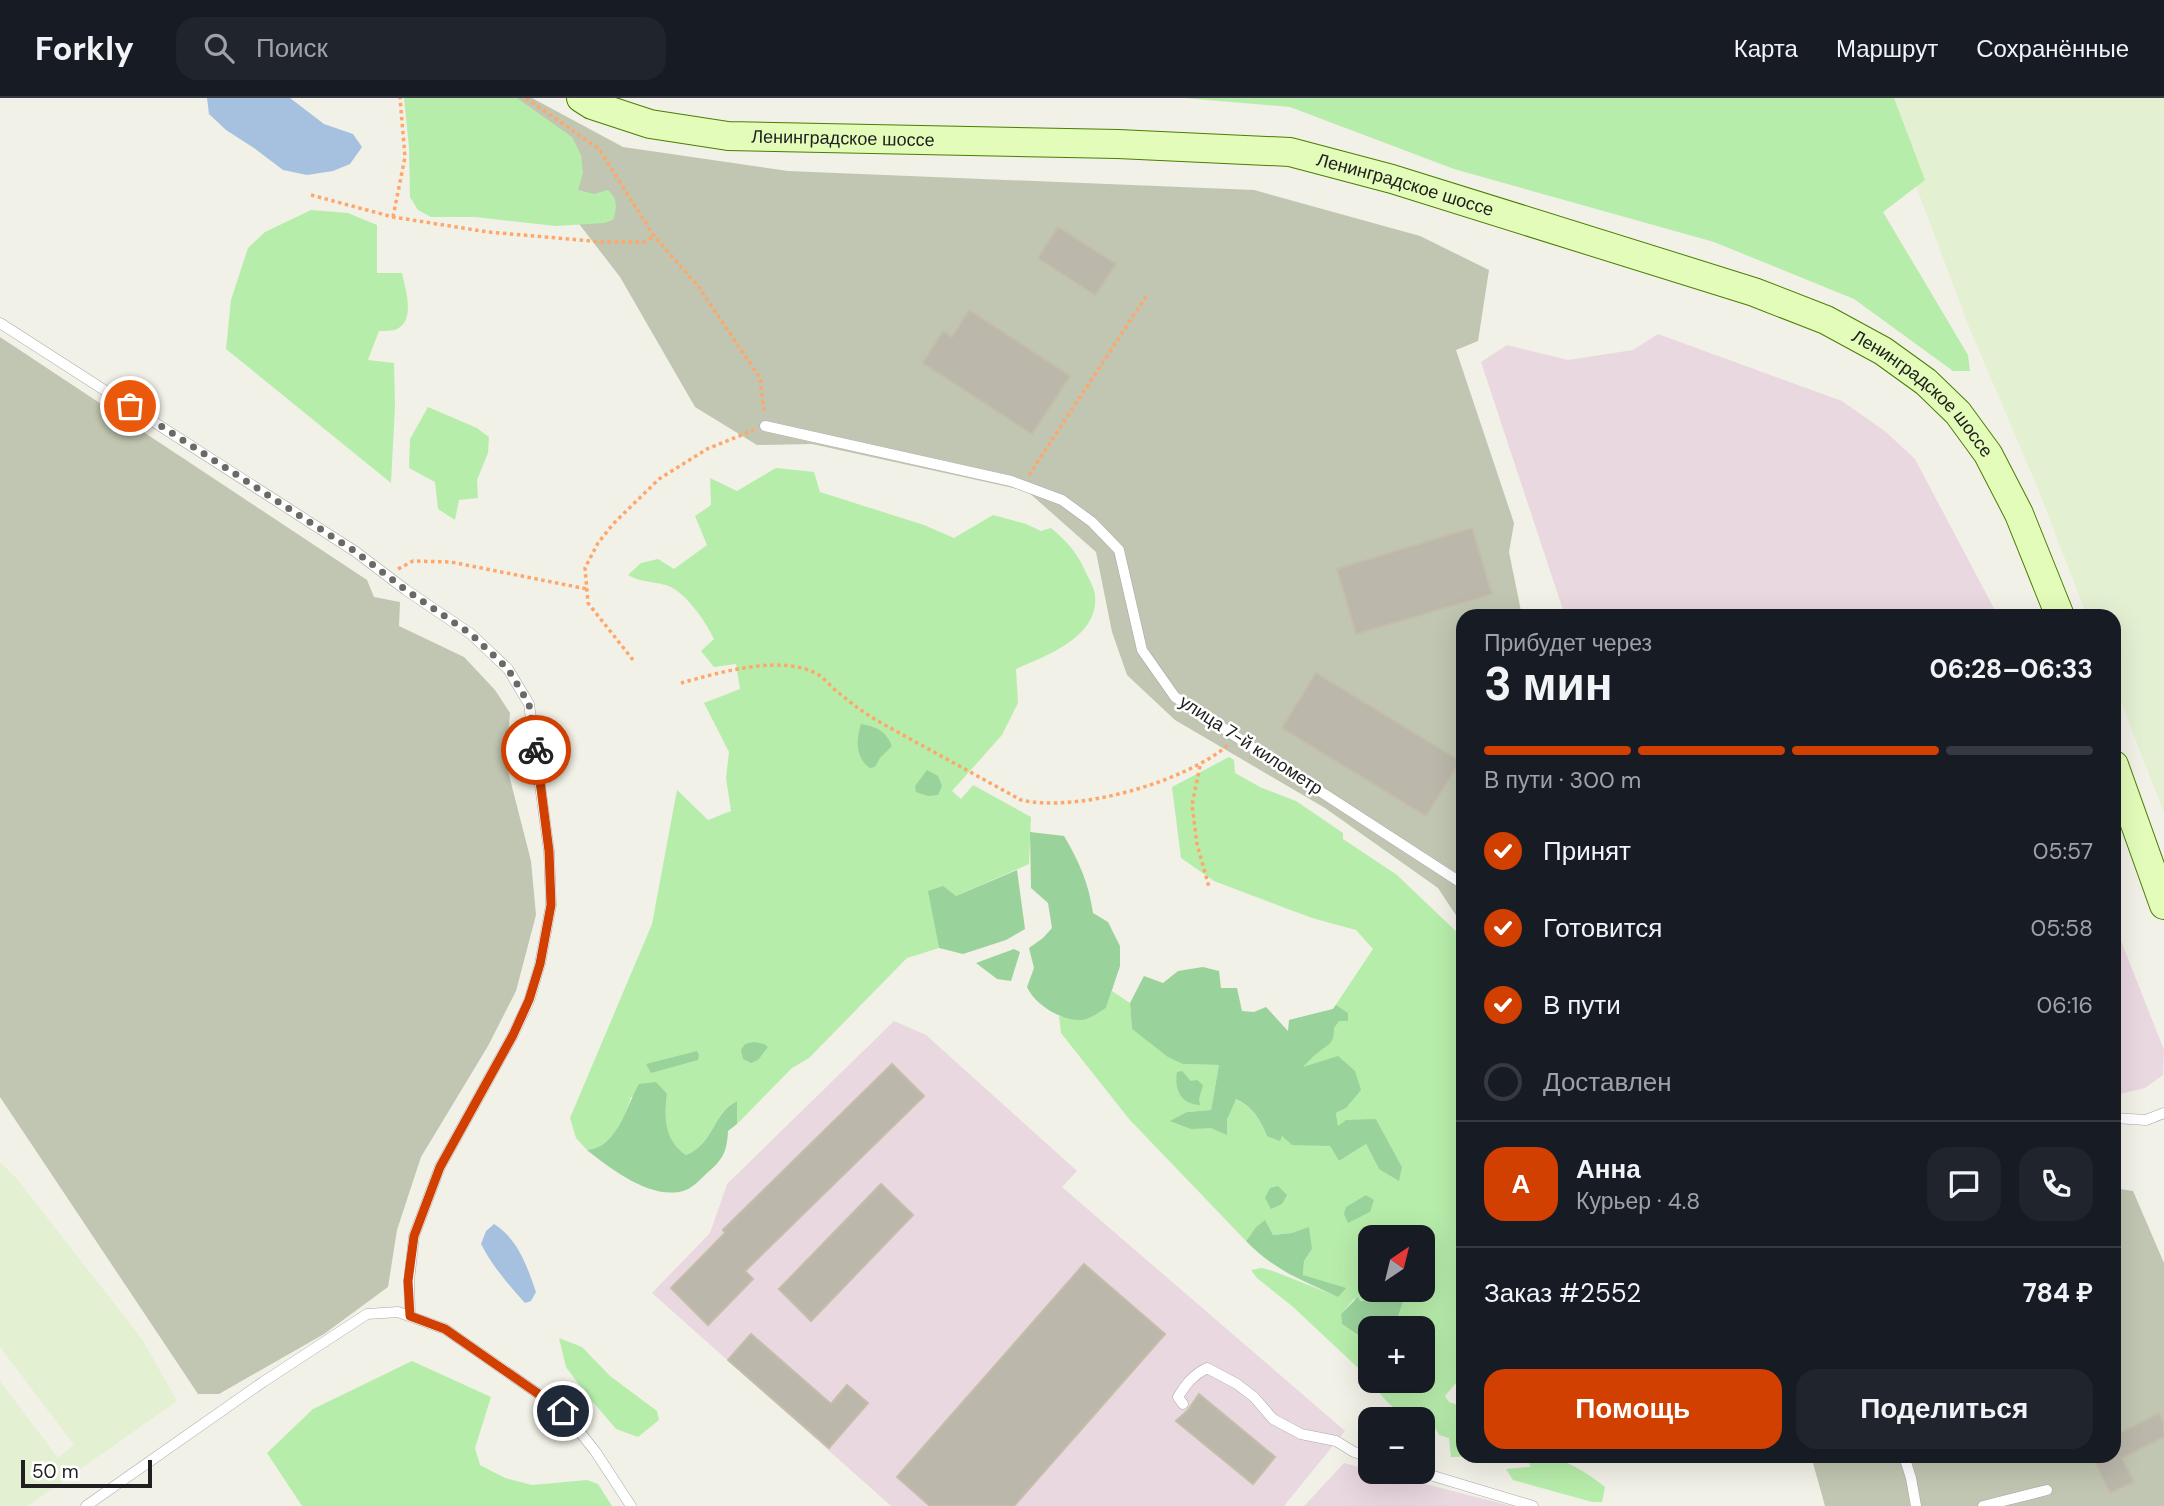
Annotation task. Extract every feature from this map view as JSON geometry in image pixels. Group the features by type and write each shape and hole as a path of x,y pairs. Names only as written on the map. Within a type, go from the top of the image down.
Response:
{"main road":[{"name":"Ленинградское шоссе","path":"580,98 592,105 650,124 728,136 1118,144 1290,152 1392,178 1754,292 1825,320 1883,351 1926,382 1958,413 1987,454 2019,514 2057,609"},
{"path":"2121,785 2164,905"}],"lane":[{"path":"0,323 356,552 471,634 508,669 529,704 549,851 551,892 540,964 529,1000 513,1035 440,1167 414,1236 408,1281 410,1316"},
{"name":"улица 7-й километр","path":"765,426 1022,485 1062,500 1092,522 1119,550 1142,650 1175,697 1456,879"},
{"path":"2121,1118 2146,1119 2164,1113"},
{"path":"86,1506 263,1382 367,1314 398,1312 445,1329 563,1411 631,1506"},
{"path":"1183,1404 1178,1397 1187,1383 1207,1368 1246,1390 1273,1419 1301,1434 1336,1441 1358,1453"},
{"path":"1906,1463 1916,1506"},
{"path":"1435,1477 1533,1506"},
{"path":"1983,1506 2047,1490"}],"path":[{"path":"393,217 405,157 400,98"},
{"path":"526,98 598,149 654,236 698,286 760,378 765,426 707,449 659,479 613,524 584,568 589,603 633,660"},
{"path":"311,195 393,217 488,232 603,242 644,242 654,236"},
{"path":"1022,485 1147,295"},
{"path":"387,575 413,561 451,562 587,589"},
{"path":"681,682 749,667 786,666 804,669 819,675 861,711 883,724 1021,800 1033,803 1082,800 1155,784 1200,766 1238,737"},
{"path":"1200,766 1192,805 1197,844 1209,887"}],"shaded area":[{"path":"482,98 532,98 623,147 788,171 1254,190 1420,236 1489,270 1478,341 1456,350 1514,523 1509,552 1521,609 1456,609 1456,915 1438,888 1325,808 1175,720 1127,675 1112,632 1096,552 1027,491 812,444 757,445 695,407 620,277"},
{"path":"1883,98 2164,98 2164,813 2121,702 2121,609 2084,609 2038,489 1969,327"},
{"path":"1658,334 1842,401 1886,432 1915,459 1994,609 1563,609 1481,362 1507,345 1568,360 1633,350"},
{"path":"0,337 367,580 374,597 400,602 399,626 464,657 495,690 510,713 508,771 531,861 536,915 516,991 488,1046 421,1157 397,1230 388,1287 324,1334 219,1394 198,1394 0,1097"},
{"path":"2121,941 2164,1050 2163,1075 2145,1088 2121,1094"},
{"path":"894,1021 926,1035 1077,1171 1062,1187 1345,1431 1284,1506 891,1506 652,1293 710,1233 727,1184"},
{"path":"0,1162 17,1179 142,1339 177,1401 28,1506 0,1506 0,1381 58,1458 74,1445 0,1347"},
{"path":"2121,1189 2133,1191 2164,1263 2164,1506 1825,1506 1813,1463 2121,1463"},
{"path":"1344,1463 1358,1467 1358,1484 1425,1484 1512,1506 1304,1506"}],"green space":[{"path":"404,98 517,98 572,137 581,155 583,173 578,190 594,194 608,190 616,204 613,220 556,226 475,217 431,217 418,210 410,197"},
{"path":"1184,98 1894,98 1925,180 1883,212 1968,355 1970,371 1953,371 1854,299 1714,242 1454,169 1290,107"},
{"path":"311,210 348,213 377,225 377,273 402,273 408,303 406,319 397,329 379,331 368,360 394,363 391,483 226,349 231,300 248,248 265,232"},
{"path":"428,407 477,428 489,437 488,453 477,480 478,498 459,500 455,520 438,509 435,482 409,468 410,439"},
{"path":"776,468 814,472 820,492 924,525 954,538 993,515 1041,531 1051,528 1077,555 1095,593 1094,610 1089,623 1068,643 1016,669 1018,703 1002,735 952,791 961,799 973,785 1031,817 1029,864 956,896 929,891 939,948 907,958 809,1058 792,1068 737,1124 737,1101 723,1112 703,1142 686,1155 678,1149 669,1135 665,1112 667,1094 631,1097 616,1131 603,1144 587,1150 576,1138 570,1118 652,924 677,790 708,820 731,811 726,778 729,752 704,703 740,689 736,664 714,667 701,651 714,639 690,603 671,587 628,575 641,563 658,559 674,569 707,545 695,516 711,505 710,478 737,491"},
{"path":"861,724 880,730 892,746 875,767 870,768 865,764 859,754 858,736"},
{"path":"1229,757 1234,760 1235,773 1260,787 1296,801 1343,833 1343,839 1397,875 1456,931 1456,1384 1445,1396 1449,1402 1456,1404 1456,1457 1451,1457 1449,1438 1439,1435 1435,1428 1435,1407 1393,1407 1380,1393 1435,1393 1435,1316 1390,1316 1402,1302 1435,1302 1435,1225 1358,1225 1358,1300 1354,1299 1341,1314 1342,1324 1358,1335 1358,1368 1251,1270 1262,1268 1273,1271 1339,1297 1303,1275 1304,1261 1312,1249 1292,1233 1273,1235 1264,1221 1246,1241 1129,1119 1061,1033 1059,1016 1083,1020 1106,1008 1112,991 1130,1003 1132,1029 1183,1064 1219,1065 1211,1110 1187,1112 1191,1128 1211,1128 1227,1134 1227,1121 1235,1099 1255,1114 1267,1136 1282,1136 1330,1146 1339,1161 1366,1144 1379,1169 1402,1167 1376,1119 1338,1127 1336,1113 1346,1108 1316,1064 1301,1068 1289,1035 1289,1020 1333,1009 1373,949 1356,930 1312,918 1214,881 1181,858 1172,787"},
{"path":"927,770 938,776 942,786 938,795 928,796 916,792 915,786"},
{"path":"1030,832 1064,836 1083,873 1093,913 1108,922 1120,946 1120,966 1106,1008 1084,1020 1066,1018 1050,1011 1036,1000 1027,987 1034,968 1029,948 1052,928 1048,903 1031,888"},
{"path":"1017,870 1025,929 1006,940 963,954 939,948 928,891 943,886 956,896"},
{"path":"1014,949 1020,952 1011,981 997,979 976,963"},
{"path":"1203,967 1219,971 1221,988 1237,988 1242,1011 1254,1012 1266,1007 1288,1031 1289,1020 1333,1009 1336,1005 1348,1013 1348,1021 1339,1021 1334,1028 1331,1042 1303,1067 1338,1056 1355,1071 1361,1090 1346,1108 1336,1113 1338,1126 1346,1120 1376,1119 1402,1167 1399,1181 1379,1169 1366,1144 1339,1161 1330,1146 1292,1145 1282,1136 1280,1141 1267,1136 1255,1114 1236,1099 1227,1120 1227,1135 1211,1128 1191,1129 1170,1121 1187,1112 1211,1110 1219,1065 1183,1064 1168,1057 1132,1029 1130,1003 1144,976 1163,983 1178,971"},
{"path":"754,1042 768,1047 758,1060 751,1063 743,1059 741,1050 745,1044"},
{"path":"697,1051 698,1060 651,1073 646,1064"},
{"path":"1182,1071 1191,1081 1197,1080 1203,1085 1200,1105 1188,1102 1180,1095 1176,1079 1177,1072"},
{"path":"656,1082 667,1094 667,1128 673,1142 686,1155 703,1143 723,1113 737,1101 737,1124 728,1131 723,1155 694,1185 673,1193 633,1182 587,1150 598,1147 614,1134 639,1084"},
{"path":"1278,1186 1287,1195 1282,1204 1271,1209 1265,1198 1270,1188"},
{"path":"1366,1195 1374,1200 1370,1212 1348,1223 1344,1214 1346,1207"},
{"path":"1265,1220 1273,1235 1292,1233 1309,1227 1312,1249 1304,1261 1303,1275 1346,1288 1338,1297 1278,1267 1246,1241"},
{"path":"1358,1297 1358,1302 1403,1302 1398,1316 1358,1316 1358,1335 1342,1324 1341,1314"},
{"path":"559,1338 582,1347 610,1376 657,1411 659,1420 638,1437 616,1429 566,1367"},
{"path":"412,1361 491,1397 475,1448 480,1465 505,1478 532,1485 587,1480 598,1484 612,1506 302,1506 267,1453 313,1409"},
{"path":"1529,1463 1569,1464 1605,1487 1602,1502 1592,1502 1513,1480 1506,1469 1530,1467"}],"water":[{"path":"207,98 290,98 324,124 353,134 362,147 350,164 333,171 307,175 283,170 226,130 209,114"},
{"path":"494,1224 509,1237 525,1263 536,1292 531,1301 525,1303 496,1268 481,1244 486,1231"}],"building":[{"path":"1058,227 1116,264 1095,295 1038,258"},
{"path":"969,310 1070,376 1032,434 923,363 943,331 952,337"},
{"path":"1472,528 1492,594 1356,634 1337,569"},
{"path":"1316,673 1456,759 1456,767 1426,816 1282,728"},
{"path":"892,1064 924,1096 745,1271 753,1279 708,1325 671,1288 725,1233 723,1230"},
{"path":"881,1184 913,1215 811,1321 779,1289"},
{"path":"1084,1264 1165,1334 1014,1506 930,1506 897,1477"},
{"path":"751,1334 831,1404 847,1385 868,1403 829,1448 728,1360"},
{"path":"1199,1394 1275,1457 1253,1484 1176,1421"},
{"path":"2159,1413 2164,1423 2164,1437 2122,1458 2134,1482 2110,1493 2095,1463 2121,1463 2121,1432"}],"way so far":[{"path":"130,406 356,552 471,634 508,669 529,704 536,750"}],"route":[{"path":"536,750 549,851 551,905 540,964 529,1000 513,1035 440,1167 414,1236 408,1281 410,1316 445,1329 563,1411"}]}
